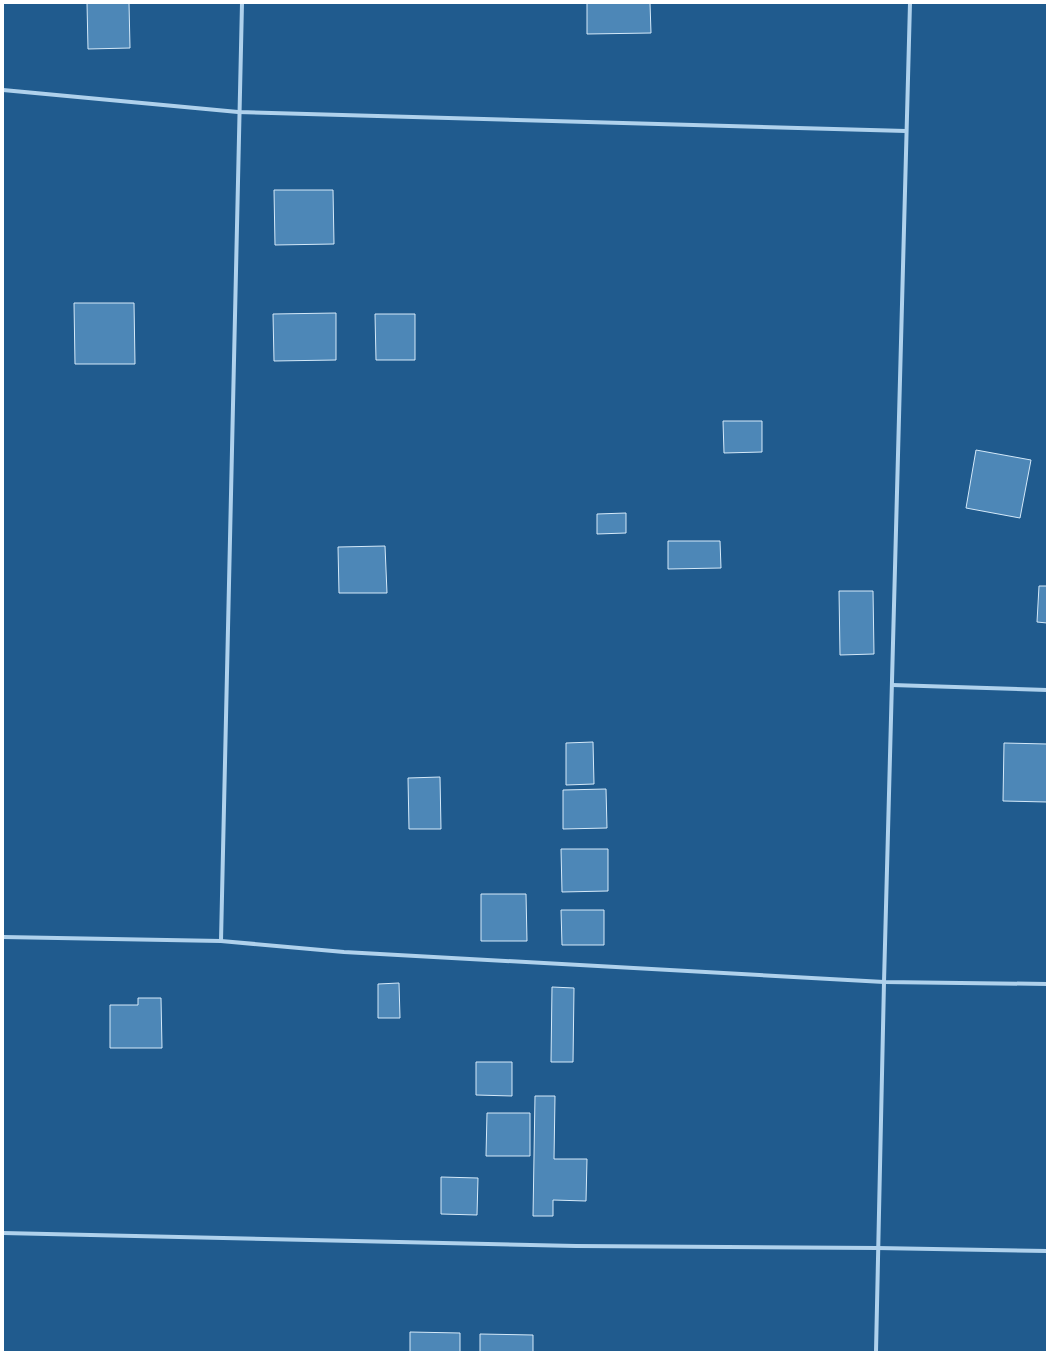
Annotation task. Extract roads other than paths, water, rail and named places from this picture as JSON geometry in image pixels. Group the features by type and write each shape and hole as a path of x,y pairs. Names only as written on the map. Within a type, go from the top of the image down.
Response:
{"street":[{"path":"221,941 238,112 242,3"},
{"path":"876,1352 877,1248 910,3"},
{"path":"3,90 238,112 906,131"},
{"path":"892,685 1047,690"},
{"path":"3,937 221,941 344,952 884,982 1047,984"},
{"path":"3,1233 576,1246 1047,1251"}]}
